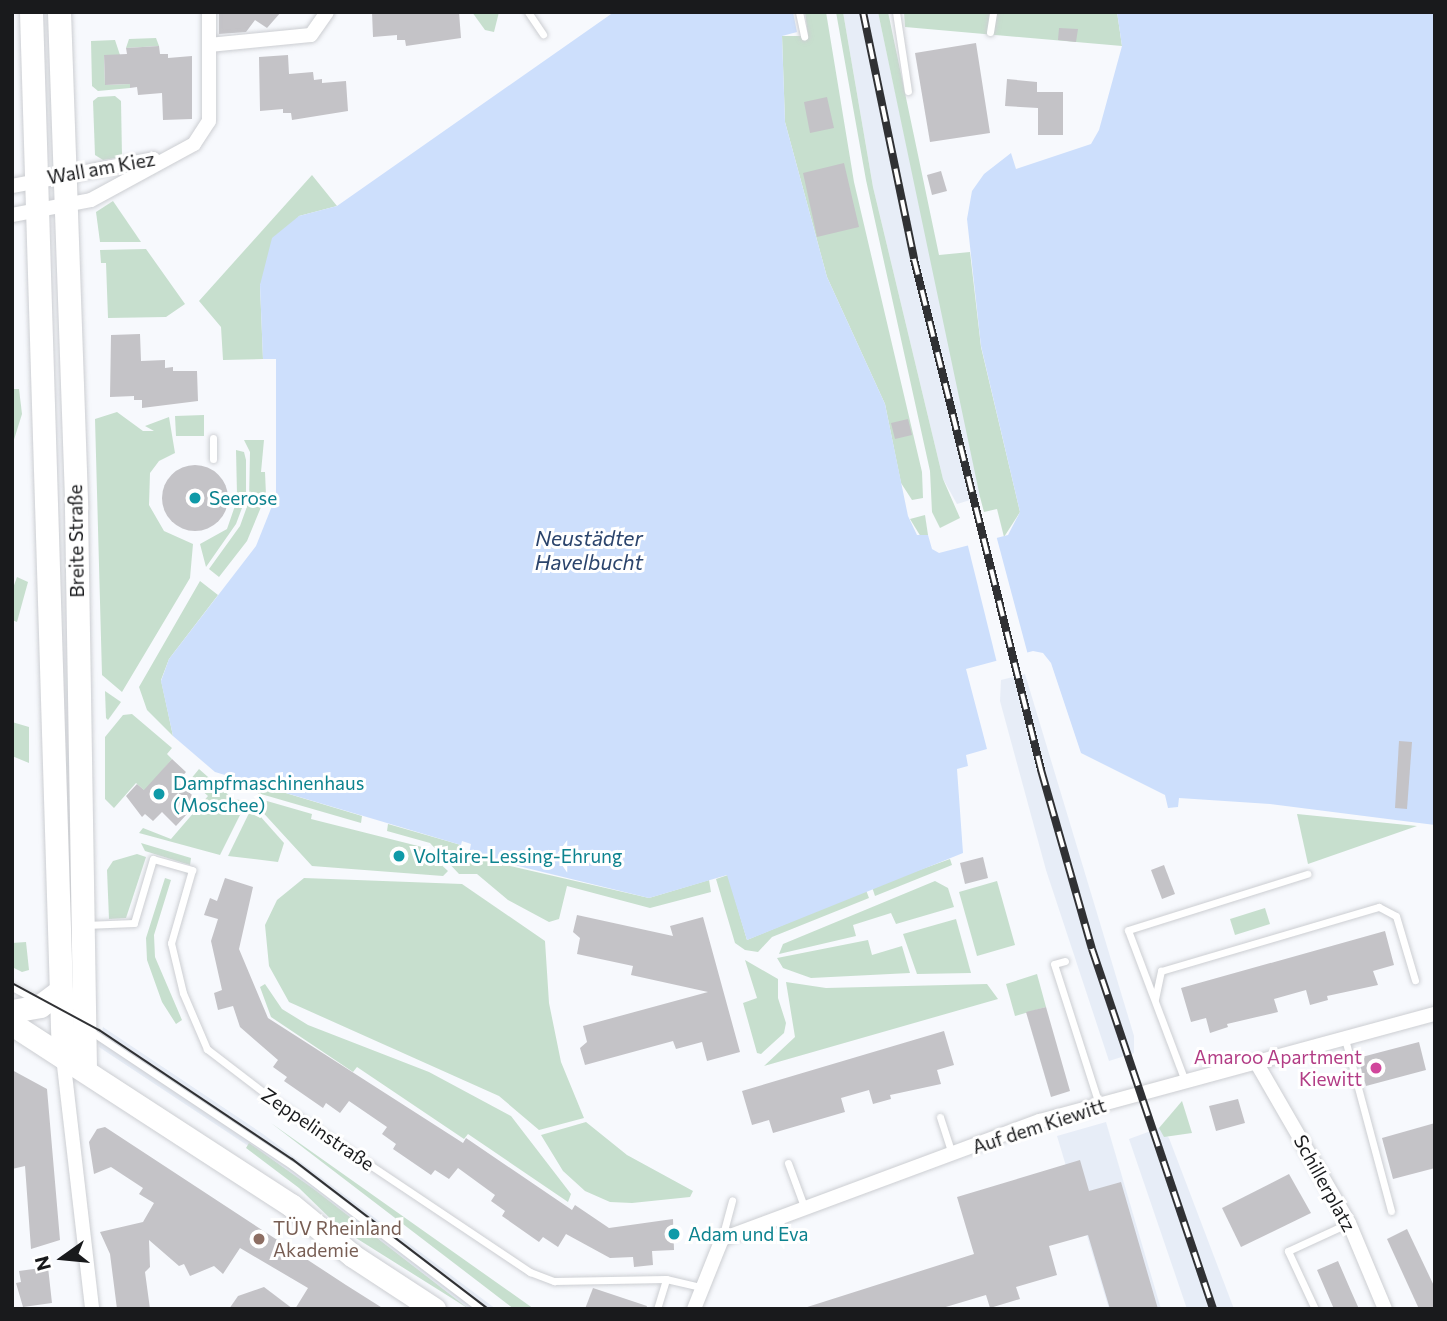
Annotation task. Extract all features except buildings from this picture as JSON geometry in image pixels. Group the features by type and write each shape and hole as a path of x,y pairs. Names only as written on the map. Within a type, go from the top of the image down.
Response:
{"main road":[{"name":"Breite Straße","path":"31,12 61,990 53,1009 63,1057"},
{"name":"Breite Straße","path":"59,12 84,925 85,1070"},
{"path":"12,1011 53,1009"},
{"path":"12,1024 291,1205 353,1256 433,1309"}],"street":[{"path":"209,12 209,45 311,35 327,12"},
{"name":"Wall am Kiez","path":"12,215 91,200 165,157 194,144 206,133 209,45"},
{"name":"Wall am Kiez","path":"12,186 37,179 165,157"},
{"name":"Auf dem Kiewitt","path":"722,1239 1040,1121 1435,1014"},
{"path":"63,1057 73,1125 90,1308"},
{"name":"Schillerplatz","path":"1256,1062 1349,1223 1385,1309"},
{"path":"694,1309 722,1239"}],"lane":[{"path":"528,12 543,33"},
{"path":"800,12 804,36"},
{"path":"896,12 908,91"},
{"path":"990,32 993,12"},
{"path":"213,438 213,459"},
{"name":"Zeppelinstraße","path":"84,925 134,923 153,859 192,870 171,943 183,993 207,1049 276,1102 530,1272 554,1281 666,1279 703,1287"},
{"path":"1185,1083 1128,930 1307,874"},
{"path":"1155,1004 1161,971 1378,907 1396,916 1415,980"},
{"path":"1065,961 1054,964 1100,1105"},
{"path":"12,986 86,1028 293,1166 481,1309"},
{"path":"1345,1038 1391,1211"},
{"path":"940,1117 953,1154"},
{"path":"788,1163 805,1210"},
{"path":"722,1239 732,1199"},
{"path":"1315,1309 1289,1251 1349,1223"},
{"path":"657,1309 666,1279"}],"shaded area":[{"path":"843,12 878,12 976,469 980,497 957,504 943,479 873,187"},
{"path":"1025,674 1134,1036 1134,1053 1109,1061 1046,870 1000,701 1001,680"},
{"path":"103,1027 263,1134 496,1309 469,1309 315,1190 99,1047"},
{"path":"1106,1122 1161,1309 1109,1309 1057,1136"},
{"path":"1159,1128 1169,1138 1234,1309 1187,1309 1129,1139"}],"green space":[{"path":"472,12 499,12 494,32 485,30"},
{"path":"805,12 826,12 854,182 922,472 923,498 912,500 901,483 885,404 827,277 785,122 782,36 808,36"},
{"path":"836,12 843,12 873,187 943,479 960,518 940,528 932,512 930,471 866,180"},
{"path":"878,12 888,12 939,255 970,252 981,347 1020,512 1004,537 997,509 984,512 980,497"},
{"path":"904,12 1117,12 1122,46 905,27"},
{"path":"156,38 159,46 126,48 129,39"},
{"path":"115,40 120,55 104,56 105,85 130,84 130,88 98,91 92,86 91,41"},
{"path":"115,96 121,101 122,157 103,160 95,155 93,101 98,97"},
{"path":"312,175 337,206 299,216 260,285 263,359 223,360 221,327 199,301"},
{"path":"113,201 141,242 100,242 96,212"},
{"path":"146,249 185,304 166,317 108,318 106,263 101,263 100,250"},
{"path":"12,389 19,389 22,414 12,446"},
{"path":"117,412 143,431 154,431 145,426 169,417 175,453 159,461 150,473 149,505 164,531 193,544 190,578 122,692 102,675 95,419"},
{"path":"204,415 204,436 176,436 175,416"},
{"path":"244,440 264,440 261,472 265,472 266,495 247,541 219,577 209,569 240,526 249,501 250,452"},
{"path":"236,450 244,452 246,460 246,494 237,494"},
{"path":"237,500 245,500 236,524 206,567 200,544 227,529"},
{"path":"925,515 928,535 921,537 910,519"},
{"path":"17,577 28,582 17,622 12,620 12,591"},
{"path":"200,581 218,595 169,659 161,680 173,736 147,710 139,687"},
{"path":"105,691 121,702 108,720 106,718"},
{"path":"132,714 172,748 167,754 172,759 145,791 136,783 114,808 105,799 105,737 123,715"},
{"path":"12,722 29,727 29,763 12,756"},
{"path":"199,769 233,799 247,801 220,855 139,833 143,828 171,839 208,796 190,780"},
{"path":"242,780 362,816 361,823 240,788"},
{"path":"260,799 312,814 311,819 422,847 448,871 443,876 312,866 257,806"},
{"path":"252,807 284,843 278,862 228,856"},
{"path":"1297,814 1417,826 1308,864"},
{"path":"388,824 461,845 459,853 471,857 649,898 709,880 711,892 650,908 567,886 559,919 549,922 508,900 477,874 459,874 430,843 387,831"},
{"path":"141,843 191,858 190,865 145,851"},
{"path":"137,854 146,857 126,918 109,919 107,870 113,861"},
{"path":"950,859 952,865 875,896 872,887"},
{"path":"728,875 747,940 866,890 869,898 772,937 758,952 745,950 735,943 716,879"},
{"path":"165,878 171,880 154,935 155,957 182,1020 176,1024 162,1002 147,960 146,938"},
{"path":"304,878 462,884 545,941 549,1003 561,1062 584,1118 539,1130 499,1096 289,1002 269,966 265,925 277,900"},
{"path":"935,881 948,888 954,907 896,924 891,913 853,925 856,936 779,954 783,944"},
{"path":"997,881 1015,945 977,956 959,892"},
{"path":"1265,908 1270,924 1235,935 1230,919"},
{"path":"956,919 971,973 917,974 903,934"},
{"path":"868,940 872,955 902,946 910,973 811,978 783,968 777,958"},
{"path":"26,942 29,970 22,972 12,967 12,943"},
{"path":"745,960 778,979 778,998 786,1023 784,1033 761,1054 757,1053 743,1003 757,998"},
{"path":"1037,974 1046,1007 1015,1016 1006,984"},
{"path":"786,982 826,988 987,984 998,999 764,1066 795,1037"},
{"path":"265,984 282,1009 308,1025 429,1072 511,1116 571,1194 568,1202 468,1134 464,1139 357,1067 353,1072 271,1017 260,987"},
{"path":"1182,1101 1192,1133 1164,1137 1159,1128"},
{"path":"586,1122 627,1155 693,1191 690,1197 632,1203 610,1202 585,1191 563,1171 541,1135"},
{"path":"271,1123 534,1309 514,1309"},
{"path":"249,1143 315,1190 469,1309 340,1228 299,1188 246,1148"}],"water":[{"name":"Neustädter Havelbucht","path":"614,12 793,12 797,32 782,36 785,122 827,277 885,404 908,516 917,535 928,535 932,549 939,553 1008,535 1020,512 981,346 967,219 972,191 984,174 1011,153 1016,169 1091,144 1099,130 1122,46 1117,12 1435,12 1435,825 1270,804 1179,798 1178,807 1168,808 1165,795 1081,753 1051,663 1043,653 1033,651 966,669 987,749 966,755 968,766 957,769 963,853 747,940 727,875 649,898 469,854 471,844 462,841 461,845 215,772 173,736 161,681 169,659 256,546 276,496 276,359 263,359 260,285 272,238 299,216 337,206"}],"pier":[{"path":"996,535 1028,655 997,663 967,542"}],"tram line":[{"path":"12,983 99,1030 292,1159 488,1309"}],"railway":[{"path":"863,12 914,259 1041,770 1092,949 1213,1309"}],"place":[{"name":"Seerose","path":"195,498"},
{"name":"Dampfmaschinenhaus (Moschee)","path":"159,794"},
{"name":"Voltaire-Lessing-Ehrung","path":"399,856"},
{"name":"Amaroo Apartment Kiewitt","path":"1376,1068"},
{"name":"Adam und Eva","path":"674,1234"},
{"name":"TÜV Rheinland Akademie","path":"259,1239"}]}
